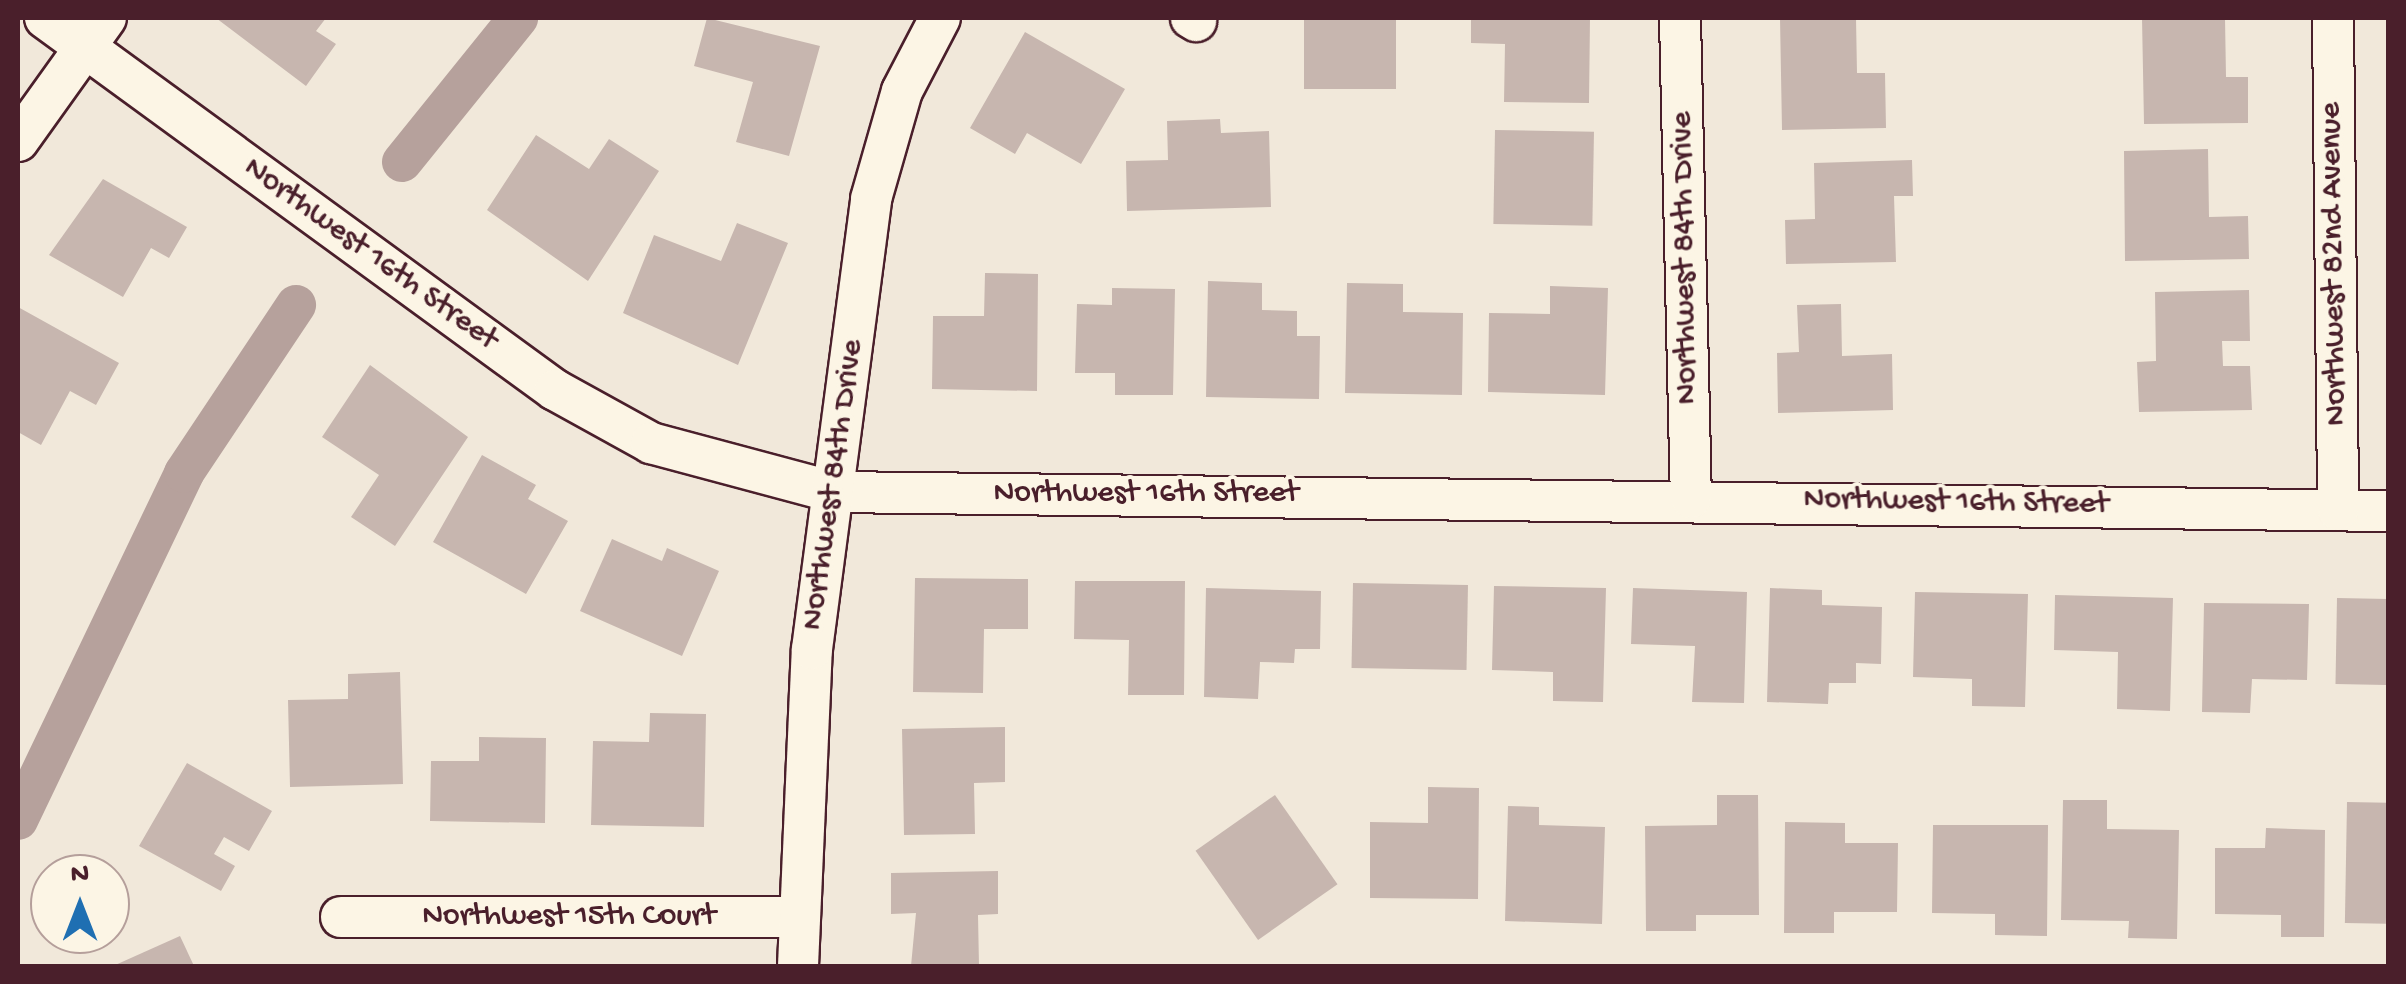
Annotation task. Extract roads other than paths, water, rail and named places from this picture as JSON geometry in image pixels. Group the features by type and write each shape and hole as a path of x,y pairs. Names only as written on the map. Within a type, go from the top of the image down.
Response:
{"street":[{"name":"Northwest 16th Street","path":"45,18 95,31 555,390 651,442 834,492 1691,498 2388,511"},
{"name":"Northwest 84th Drive","path":"798,966 797,917 812,648 870,199 902,91 940,18"},
{"name":"Northwest 84th Drive","path":"1680,18 1691,498"},
{"name":"Northwest 82nd Avenue","path":"2333,18 2338,510"},
{"path":"18,141 95,31"},
{"name":"Northwest 15th Court","path":"342,917 797,917"}],"waterway":[{"path":"402,162 518,18"},
{"path":"18,820 184,473 296,305"}]}
